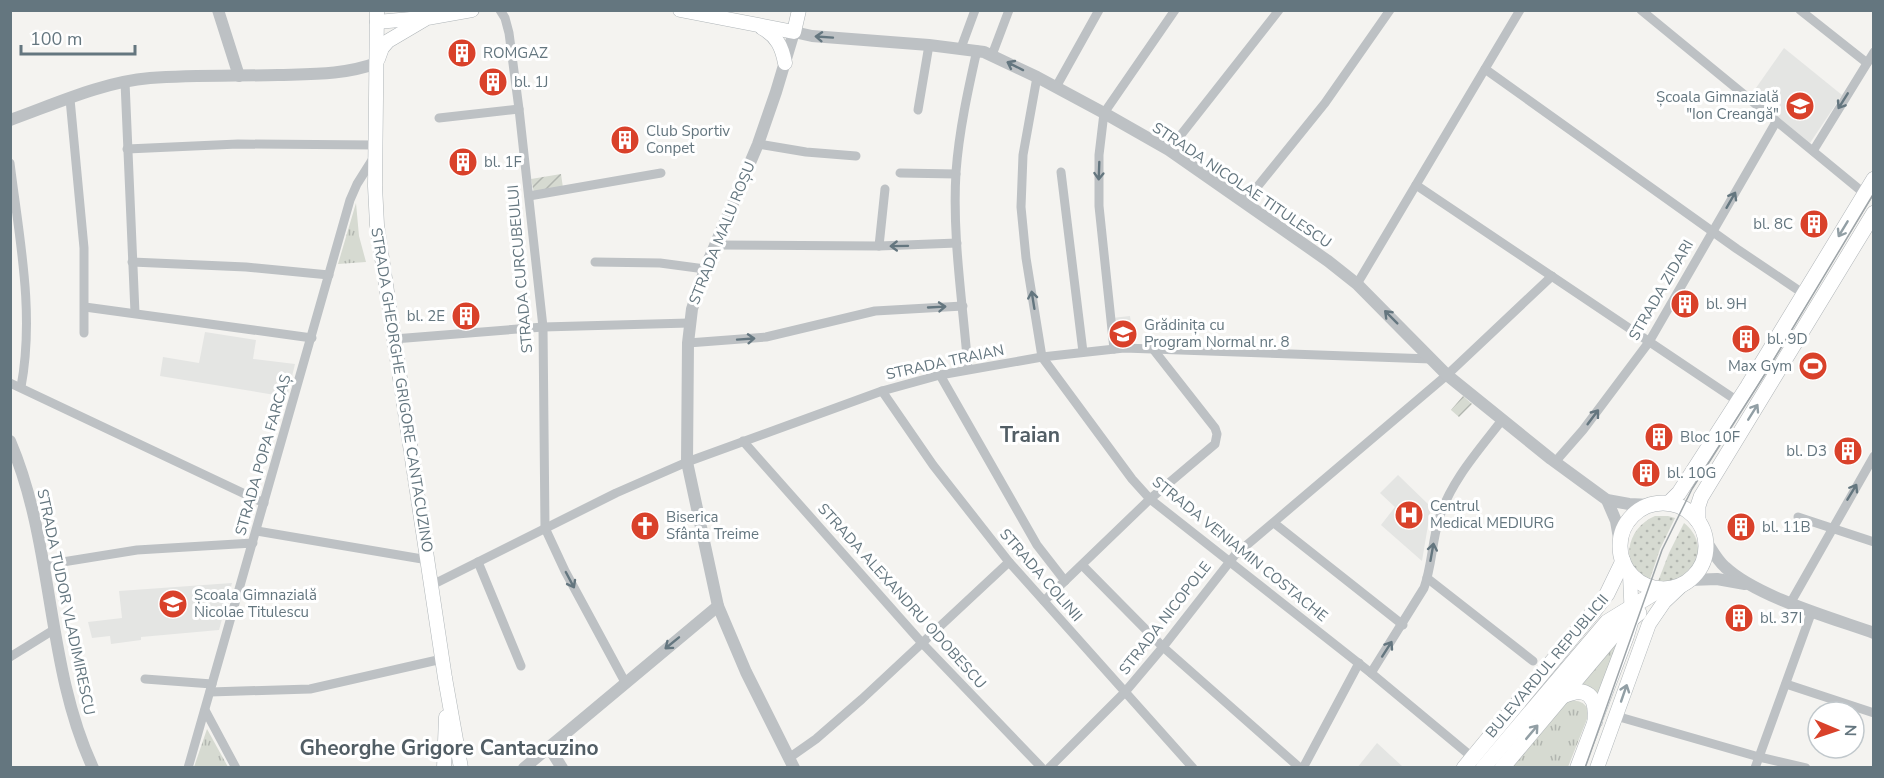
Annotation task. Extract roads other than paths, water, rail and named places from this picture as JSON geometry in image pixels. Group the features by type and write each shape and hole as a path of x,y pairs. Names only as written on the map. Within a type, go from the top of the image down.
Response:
{"main road":[{"path":"377,16 427,18 472,10"},
{"name":"STRADA MALU ROȘU","path":"794,32 799,10"},
{"path":"688,11 794,32"},
{"path":"377,63 387,52 446,15"},
{"name":"STRADA GHEORGHE GRIGORE CANTACUZINO","path":"377,16 375,150 377,225 460,768"},
{"path":"377,63 387,41 427,18"},
{"path":"755,25 767,31 779,43 785,63"},
{"path":"1669,503 1680,494 1739,402 1874,179"},
{"path":"1597,768 1649,624 1676,586 1703,562 1706,541 1698,521 1698,506 1701,497 1874,213"},
{"path":"1577,768 1628,636 1632,614 1627,568 1620,544 1622,535 1630,519 1643,508 1651,505 1669,503 1685,509 1698,521"},
{"path":"1627,568 1647,586 1676,586"},
{"name":"BULEVARDUL REPUBLICII","path":"1484,768 1607,622 1627,568"},
{"name":"BULEVARDUL REPUBLICII","path":"1468,762 1627,568"},
{"name":"BULEVARDUL REPUBLICII","path":"1607,622 1632,614 1676,586"},
{"name":"BULEVARDUL REPUBLICII","path":"1502,768 1632,614"},
{"path":"444,768 447,691"},
{"path":"1563,696 1573,691 1588,694 1596,708 1595,721"}],"street":[{"path":"218,10 239,76"},
{"name":"STRADA CURCUBEULUI","path":"500,10 507,24 519,110 543,327 545,528"},
{"path":"961,48 975,10"},
{"path":"992,55 1009,10"},
{"path":"1056,87 1099,10"},
{"path":"1169,150 1279,10"},
{"path":"1245,202 1324,103 1390,10"},
{"path":"1357,284 1520,10"},
{"path":"1641,10 1865,194"},
{"path":"1800,10 1867,63"},
{"path":"1114,349 1099,206 1104,113 1170,12"},
{"name":"STRADA NICOLAE TITULESCU","path":"794,32 812,36 977,50 1037,77 1104,113 1169,150 1357,284 1447,375 1607,500 1651,505"},
{"name":"STRADA MALU ROȘU","path":"791,763 746,672 718,606 687,462 689,323 705,269 758,144 794,32"},
{"path":"918,110 929,45"},
{"path":"968,369 957,243 956,174 962,124 977,50"},
{"path":"1814,151 1874,52"},
{"path":"10,120 125,82 149,78 344,72 377,63"},
{"path":"1485,69 1712,232 1804,294"},
{"name":"STRADA VENIAMIN COSTACHE","path":"1037,77 1023,155 1021,207 1026,258 1042,357 1150,500 1359,663 1468,762"},
{"path":"125,82 135,313"},
{"path":"70,99 84,248 84,333"},
{"path":"440,118 519,110"},
{"name":"STRADA ZIDARI","path":"1556,462 1649,342 1776,122"},
{"path":"127,149 238,144 375,150"},
{"path":"758,144 806,152 856,156"},
{"name":"STRADA POPA FARCAȘ","path":"188,768 350,201 375,150"},
{"path":"10,163 19,227 26,313 26,353 21,387"},
{"path":"1061,172 1083,352"},
{"path":"529,196 661,173"},
{"path":"900,173 956,174"},
{"path":"1416,185 1739,402"},
{"path":"879,246 885,189"},
{"path":"716,245 879,246 957,243"},
{"path":"132,262 246,267 329,275"},
{"path":"595,262 660,263 705,269"},
{"name":"STRADA NICOPOLE","path":"1049,768 1125,692 1229,562 1447,375 1552,276"},
{"path":"688,343 766,337 867,312 963,306"},
{"path":"85,307 312,338"},
{"path":"394,339 543,327 689,323"},
{"name":"STRADA TRAIAN","path":"432,585 629,487 687,462 882,391 940,375 1042,357 1114,349 1431,359"},
{"path":"1044,601 1150,500 1215,444 1217,434 1215,428 1153,349"},
{"path":"940,375 1037,545 1065,581"},
{"path":"10,383 264,503"},
{"name":"STRADA COLINII","path":"882,391 933,465 1009,562 1193,768"},
{"path":"1371,673 1403,625 1427,578 1439,518 1447,499 1502,420"},
{"name":"STRADA ALEXANDRU ODOBESCU","path":"743,441 922,642 1042,768"},
{"name":"STRADA TUDOR VLADIMIRESCU","path":"11,446 31,501 73,716 93,768"},
{"path":"1791,602 1874,456"},
{"path":"1607,500 1620,544"},
{"path":"1798,517 1874,542"},
{"path":"1274,523 1403,625"},
{"path":"545,528 565,571 625,682"},
{"path":"256,531 429,560"},
{"path":"1706,541 1724,566 1755,587"},
{"path":"45,565 137,550 253,543"},
{"path":"478,562 521,666"},
{"path":"791,763 1009,562"},
{"path":"1082,565 1163,647 1301,768 1359,663"},
{"path":"1427,578 1533,661"},
{"path":"1676,586 1729,581 1755,587 1812,611 1874,633"},
{"path":"524,768 718,606"},
{"path":"1755,768 1812,611"},
{"path":"10,657 55,628"},
{"path":"145,679 211,688 310,689 416,663 442,659"},
{"path":"1786,684 1874,713"},
{"path":"205,710 236,768"},
{"path":"1616,716 1806,768"},
{"path":"549,747 561,768"}],"tram line":[{"path":"1585,768 1662,550 1692,489 1767,371 1874,193"}],"place":[{"name":"ROMGAZ","path":"462,53"},
{"name":"bl. 1J","path":"493,82"},
{"name":"Școala Gimnazială \"Ion Creangă\"","path":"1800,106"},
{"name":"Club Sportiv Conpet","path":"625,140"},
{"name":"bl. 1F","path":"463,162"},
{"name":"bl. 8C","path":"1814,224"},
{"name":"bl. 9H","path":"1685,304"},
{"name":"bl. 2E","path":"466,316"},
{"name":"Grădinița cu Program Normal nr. 8","path":"1123,334"},
{"name":"bl. 9D","path":"1746,339"},
{"name":"Max Gym","path":"1813,366"},
{"name":"Bloc 10F","path":"1659,437"},
{"name":"bl. D3","path":"1848,451"},
{"name":"bl. 10G","path":"1646,473"},
{"name":"Centrul Medical MEDIURG","path":"1409,515"},
{"name":"Biserica Sfânta Treime","path":"645,526"},
{"name":"bl. 11B","path":"1741,527"},
{"name":"Școala Gimnazială Nicolae Titulescu","path":"173,604"},
{"name":"bl. 37I","path":"1739,618"}],"district":[{"name":"Traian","path":"1030,435"},
{"name":"Gheorghe Grigore Cantacuzino","path":"449,748"}]}
